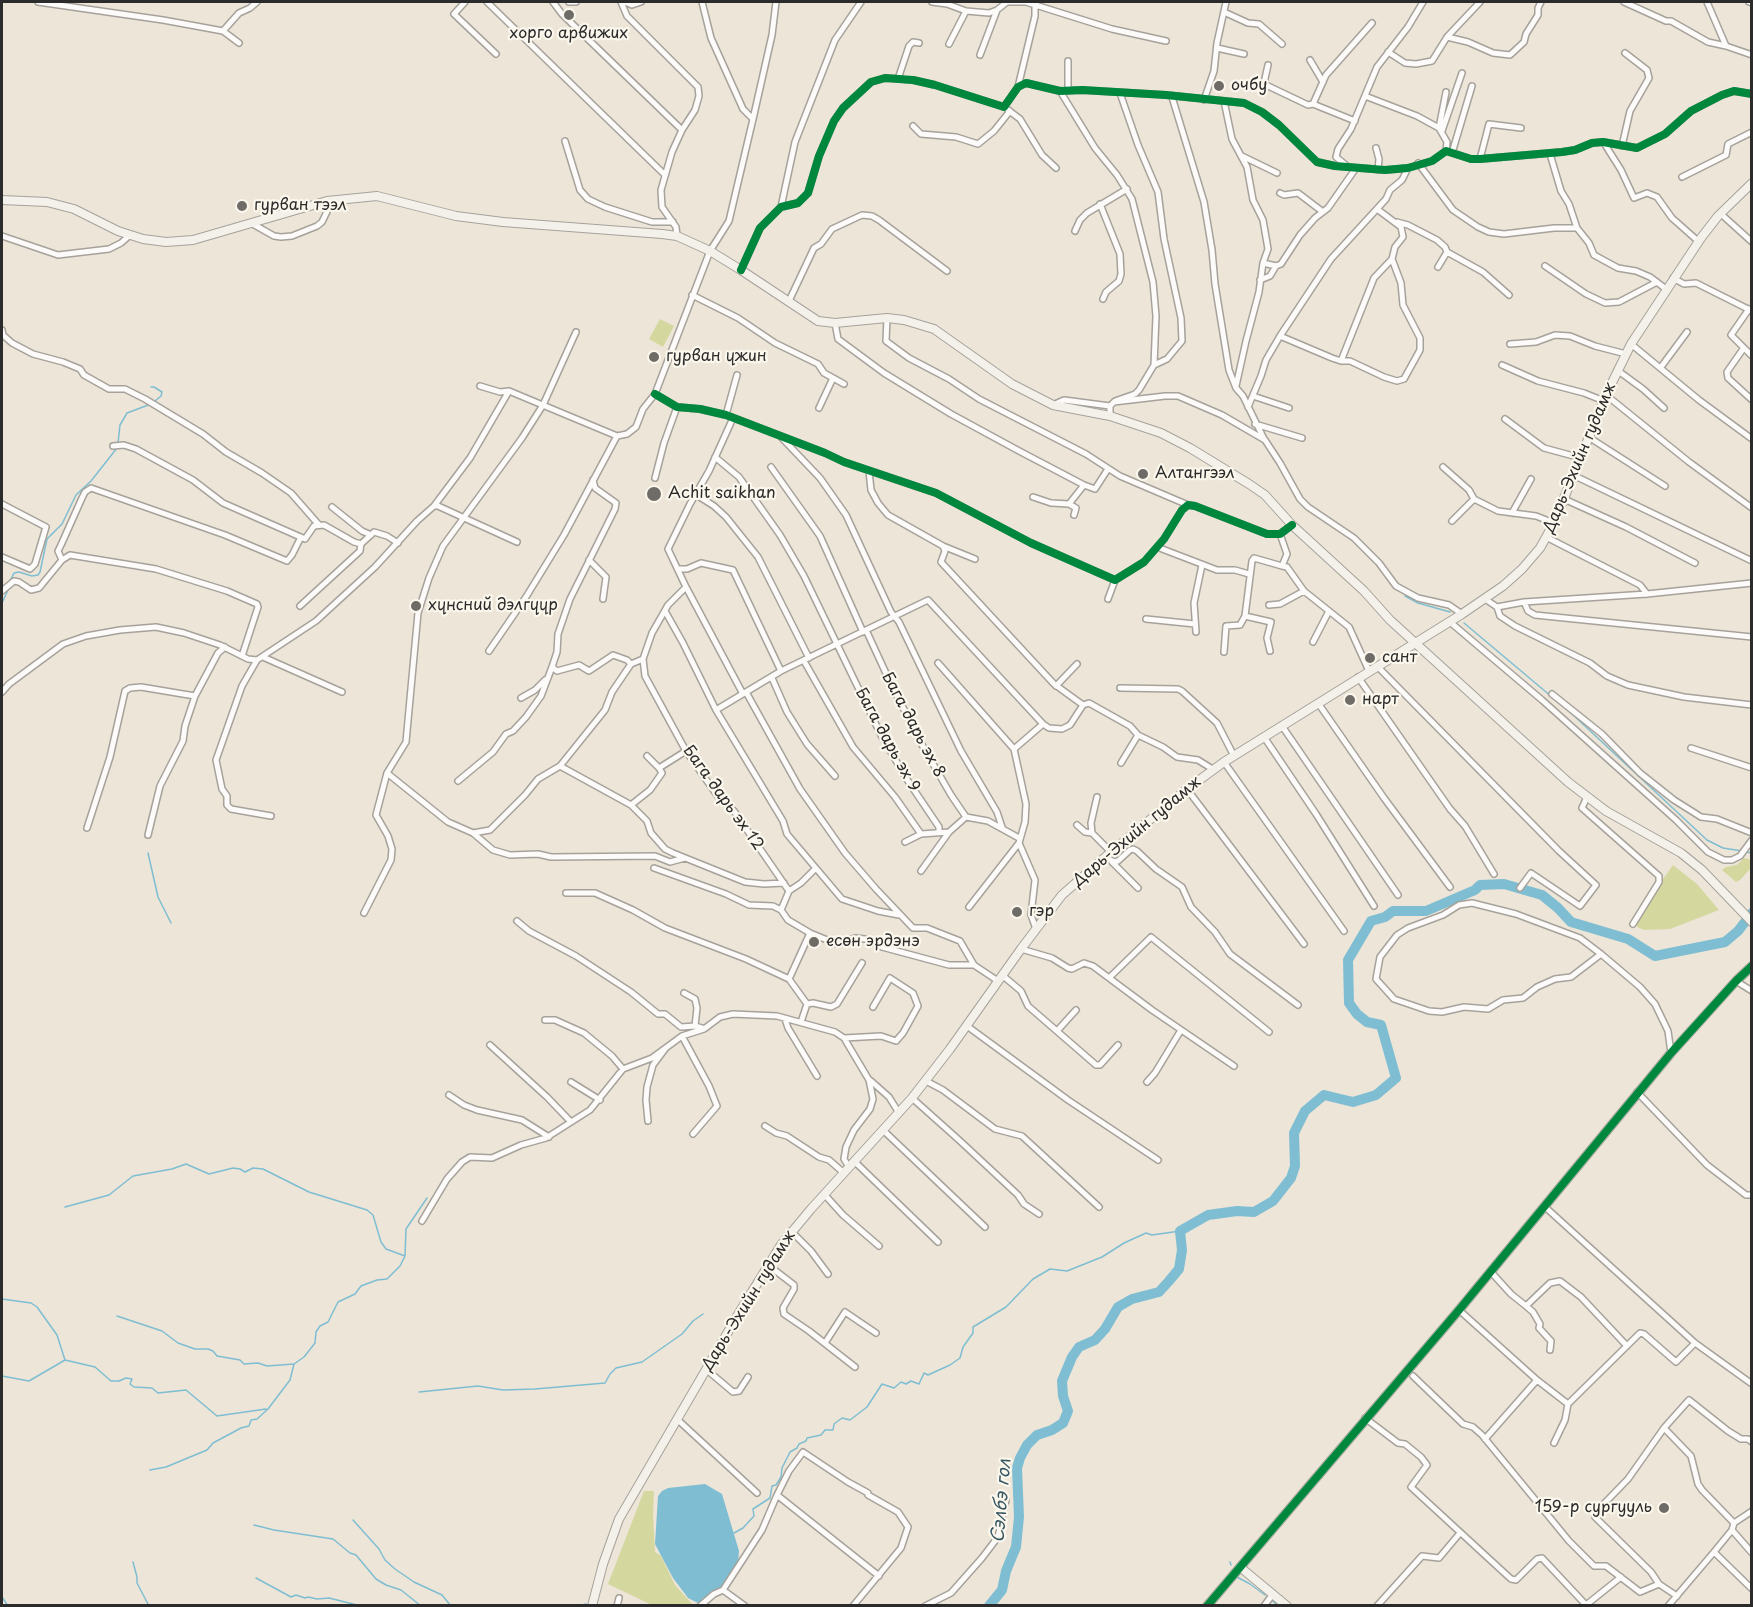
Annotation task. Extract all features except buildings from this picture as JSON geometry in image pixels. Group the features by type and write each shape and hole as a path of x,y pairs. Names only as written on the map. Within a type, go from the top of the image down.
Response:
{"main road":[{"name":"Дарь-Эхийн гудамж","path":"592,1605 619,1519 768,1265 791,1231 912,1098 1062,895 1187,789 1224,762 1450,622 1485,599 1522,570 1554,523 1617,370 1631,344 1698,241 1721,214 1750,186"},
{"path":"2,200 47,202 74,209 130,235 165,242 184,241 332,201 377,196 456,216 677,236 710,251 818,321 835,323 887,318 904,320 934,329 1012,384 1053,405 1110,416 1161,433 1232,472 1265,495 1292,525 1416,643 1587,797 1615,816 1674,848 1702,870 1752,922"},
{"path":"1207,1605 1491,1272 1637,1092 1752,966"},
{"path":"1240,1567 1287,1605"}],"street":[{"path":"38,2 223,31 239,43"},
{"path":"223,31 239,13 257,2"},
{"path":"465,2 454,14 496,54"},
{"path":"487,2 665,176"},
{"path":"553,2 562,14 682,130"},
{"path":"569,2 576,2"},
{"path":"623,2 627,16 698,87 699,96 695,110 672,152 661,190 663,207 676,227 677,236"},
{"path":"623,2 632,5 641,2"},
{"path":"702,2 711,38 743,110 753,119"},
{"path":"480,386 500,392 509,391 617,436 627,434 636,427 643,409 655,394 710,251 729,220 772,35 776,2"},
{"path":"741,270 760,228 767,224 781,207 795,142 835,40 861,2"},
{"path":"932,2 947,4 966,11 988,13 998,10 1007,3 1035,3 1112,28 1166,40"},
{"path":"1204,100 1214,71 1226,2"},
{"path":"1348,167 1336,157 1338,149 1355,121 1377,67 1408,27 1423,2"},
{"path":"1388,52 1405,63 1416,64 1432,61 1447,37 1479,2"},
{"path":"1447,37 1468,42 1493,53 1510,55 1524,42 1526,34 1538,15 1541,2"},
{"path":"1626,2 1666,21 1671,21 1708,42 1752,55"},
{"path":"1707,2 1726,46"},
{"path":"913,126 921,134 957,137 978,144 994,131 1018,87 1025,65 1035,3"},
{"path":"980,55 998,10"},
{"path":"949,44 966,11"},
{"path":"1224,12 1248,23 1259,24 1282,44"},
{"path":"1312,104 1330,70 1372,22"},
{"path":"898,79 909,46 913,42 919,43"},
{"path":"1217,48 1244,54"},
{"path":"1622,146 1630,111 1648,78 1647,70 1625,53"},
{"path":"1310,60 1323,82"},
{"path":"1068,61 1068,90"},
{"path":"1268,65 1264,83 1308,105 1312,104 1355,121"},
{"path":"1440,129 1462,72"},
{"path":"781,207 798,203 807,193 819,156 834,121 843,108 871,82 885,78 959,91 1007,109 1020,119 1042,155 1056,168"},
{"path":"1018,87 1026,83 1060,91 1120,93 1244,103 1262,112 1279,125 1317,162 1378,170 1408,168 1449,152 1471,159 1480,159 1550,154 1603,142 1637,148 1665,134 1690,111 1722,94 1734,91 1752,94"},
{"path":"1449,152 1472,86"},
{"path":"1060,91 1095,148 1127,189 1132,199 1153,282 1156,316 1154,364 1135,394 1118,399 1112,404 1110,416"},
{"path":"1440,129 1446,92"},
{"path":"1120,93 1138,145 1158,192 1164,239 1181,318 1182,341 1179,347 1167,358 1154,364"},
{"path":"1365,96 1402,109 1440,129 1447,141 1449,152"},
{"path":"1172,97 1204,202 1227,356 1236,388 1270,451 1280,462 1300,499 1308,507 1354,538 1379,563 1396,586 1418,597 1449,605 1462,614"},
{"path":"1224,101 1232,139 1247,167 1253,200 1264,224 1268,249 1236,388"},
{"path":"1480,159 1490,124 1521,128"},
{"path":"1682,177 1726,155 1728,144 1752,132"},
{"path":"565,141 580,190 588,199 652,222 673,222"},
{"path":"1603,142 1621,170 1634,198 1647,193 1657,197 1672,218 1698,241"},
{"path":"1376,148 1379,159 1378,170"},
{"path":"1550,154 1561,191 1569,204 1577,228 1598,258 1618,268 1635,271 1666,289"},
{"path":"1240,155 1276,173"},
{"path":"1418,163 1453,210 1489,232 1504,234 1554,228 1577,228"},
{"path":"1260,280 1270,276 1276,266 1281,264 1300,235 1328,208 1356,168"},
{"path":"1248,407 1266,360 1331,259 1386,199 1390,190 1402,180 1408,168"},
{"path":"1075,231 1080,219 1100,204 1127,189"},
{"path":"1280,193 1284,195 1298,193 1323,212"},
{"path":"251,223 274,236 292,236 322,222 332,201"},
{"path":"1100,204 1120,254 1121,274 1119,281 1106,292 1103,299"},
{"path":"1377,209 1395,221 1431,236 1445,247 1447,252 1483,272 1509,295"},
{"path":"1721,214 1752,242"},
{"path":"789,301 814,248 821,244 832,229 862,215 872,216 879,220 948,271"},
{"path":"1341,361 1374,278 1392,260 1395,247 1403,237 1401,227 1395,221"},
{"path":"2,236 58,255 109,249 122,243 130,235"},
{"path":"1438,267 1447,252"},
{"path":"1280,336 1397,381 1404,379 1420,350 1420,338 1403,305 1401,283 1392,260"},
{"path":"1263,263 1276,266"},
{"path":"1545,266 1586,294 1605,303 1619,302 1657,282"},
{"path":"1673,278 1684,284 1696,283 1750,310 1731,335 1752,356"},
{"path":"692,295 738,318 776,343 818,364 824,373 844,384"},
{"path":"887,318 886,341 909,358 949,379 979,399 1086,454 1120,476 1188,505 1267,534 1280,534 1292,525"},
{"path":"835,323 837,339 884,373 951,414 1095,489 1108,469"},
{"path":"1661,367 1687,332"},
{"path":"364,913 391,860 392,849 388,836 376,815 387,773 406,742 420,606 429,579 443,546 516,448 543,405 576,333"},
{"path":"2,335 33,354 80,369 84,375 109,389 125,389 145,399 291,493 319,525"},
{"path":"1510,344 1536,342 1555,335 1569,336 1626,354"},
{"path":"1631,344 1699,400 1752,439"},
{"path":"1743,349 1727,372 1728,378 1752,400"},
{"path":"1502,365 1538,381 1605,398 1752,508"},
{"path":"1617,370 1664,408"},
{"path":"726,415 737,375"},
{"path":"819,408 833,378"},
{"path":"271,816 231,809 227,805 227,796 222,789 216,760 242,686 260,659 316,621 375,567 417,520 434,506 470,458 509,391"},
{"path":"655,394 677,407 726,415 869,471 936,494 1031,543 1115,580"},
{"path":"1053,405 1064,400 1112,404 1178,396 1222,415 1265,440"},
{"path":"1253,396 1289,408"},
{"path":"655,478 664,442 677,407"},
{"path":"733,418 668,549 679,568 686,587 781,757 806,798 845,853 913,928 927,928 960,941 974,965"},
{"path":"1505,419 1544,448 1581,458"},
{"path":"1255,424 1302,438"},
{"path":"489,651 564,535 617,436"},
{"path":"781,437 820,478 846,515 891,612 948,720 961,751 997,812 1002,827"},
{"path":"1590,438 1665,486"},
{"path":"113,446 124,445 136,448 193,480 223,503 306,539 314,526 324,525 361,544"},
{"name":"Бага дарь эх 9","path":"715,457 739,477 780,535 804,576 882,737 939,827 939,832"},
{"name":"Бага дарь эх 8","path":"771,467 820,536 921,743 966,817"},
{"path":"1443,467 1469,490 1474,499 1498,511 1536,516 1554,523"},
{"path":"869,471 871,490 888,515 944,546 975,559"},
{"path":"1575,476 1752,561"},
{"path":"458,781 488,757 506,734 513,731 526,717 541,696 557,652 558,634 570,599 615,509 616,503 595,488 593,480"},
{"path":"1512,513 1531,480"},
{"path":"1070,504 1084,485"},
{"path":"62,560 58,551 85,492 91,488 225,535 287,561 301,537"},
{"path":"695,494 726,517 758,557 806,660 853,747 895,797 921,834"},
{"path":"1033,497 1051,503 1070,504 1076,508 1074,515"},
{"path":"1452,521 1474,499"},
{"path":"1564,499 1632,530 1695,563"},
{"path":"2,504 46,527 35,564 30,569 2,557"},
{"path":"1108,599 1115,580 1144,562 1188,505"},
{"path":"434,506 517,542"},
{"path":"332,507 362,531 371,535"},
{"path":"300,606 360,551 361,544 374,532 398,543"},
{"path":"1280,534 1287,554 1282,566"},
{"path":"1546,537 1640,585 1647,594"},
{"path":"944,546 945,551 941,562 1056,686 1083,705"},
{"path":"1157,547 1202,566 1249,574"},
{"path":"2,591 14,581 31,590 39,588 62,560 70,555 156,569 227,591 257,604 242,656"},
{"path":"1224,652 1226,626 1240,625 1245,616 1251,561 1254,558 1287,567 1304,591 1352,630 1373,668 1596,885 1580,906 1531,873 1520,888"},
{"path":"589,560 606,577 603,599"},
{"path":"679,568 687,569 701,564 733,570 781,671"},
{"path":"1196,632 1194,603 1202,566"},
{"path":"1497,607 1524,602 1647,594 1752,583"},
{"path":"473,833 490,830 538,779 560,766 600,718 612,692 631,664 643,659 652,633 665,611 686,587"},
{"path":"1269,605 1280,604 1304,591"},
{"path":"1485,599 1497,607 1500,616 1515,626 1590,663 1611,678 1628,685 1684,697 1752,705"},
{"path":"716,710 781,671 928,600 1049,728 1062,729 1070,725 1083,705 1089,703 1131,726 1138,735 1163,747 1177,757 1198,760 1214,770"},
{"path":"1524,602 1528,611 1535,615 1752,637"},
{"path":"665,611 716,710 783,821 787,834 842,899 878,911 899,915"},
{"path":"1313,642 1329,611"},
{"path":"1245,616 1271,622 1267,638 1270,651"},
{"path":"1146,619 1195,624"},
{"path":"1450,622 1542,700 1676,820 1705,849 1726,861 1740,856 1752,840"},
{"path":"2,692 9,684 63,644 86,636 156,627 184,633 242,656 260,659 342,692"},
{"path":"148,835 160,786 183,741 185,726 195,696 218,653 225,648"},
{"path":"552,667 557,671 579,665 588,671 613,655 631,664"},
{"name":"Бага дарь эх 12","path":"643,659 645,676 687,752 719,798 734,811 789,891"},
{"path":"938,663 1014,749 1026,804 1025,822 1019,840 969,907"},
{"path":"1056,686 1077,664"},
{"path":"520,698 535,690 548,676"},
{"path":"1358,677 1423,771 1465,826 1494,874"},
{"path":"772,678 807,744 835,776"},
{"path":"87,828 110,757 125,691 141,687 195,696"},
{"path":"1120,688 1178,689 1182,691 1217,723 1234,756"},
{"path":"1552,694 1602,734 1640,773 1674,800 1701,817 1717,819 1752,833"},
{"path":"1318,703 1450,887"},
{"path":"1014,749 1043,724"},
{"path":"1282,726 1398,895"},
{"path":"1121,763 1138,735"},
{"path":"1264,737 1374,906"},
{"path":"1691,747 1752,768"},
{"path":"659,768 687,752"},
{"path":"631,805 650,790 662,772 647,756"},
{"path":"1224,762 1344,931"},
{"path":"560,766 631,805 646,821 651,833 665,849 745,882 784,883"},
{"path":"387,773 448,822 473,833 493,850 510,855 655,856 670,862 685,858"},
{"path":"1187,789 1304,944"},
{"path":"1097,797 1091,823 1092,833 1109,857 1138,888"},
{"path":"1587,797 1582,808 1659,876 1659,882 1633,924"},
{"path":"921,871 949,832 966,817 988,821 1002,827 1019,840 1035,880 1031,915 1035,929"},
{"path":"1077,825 1085,832 1092,833"},
{"path":"904,842 921,834 949,832"},
{"path":"1109,857 1118,861 1130,850 1137,851 1156,869 1182,887 1191,907 1215,932 1230,954 1298,1005"},
{"path":"654,868 749,905 761,904 781,910 788,920 810,933 837,944 855,938 865,939 882,947 949,965 974,965 1021,991 1028,1006 1098,1066 1118,1045"},
{"path":"781,910 789,891 815,869"},
{"path":"566,893 595,893 665,927 746,959 789,979 807,1004"},
{"path":"1602,954 1571,977 1555,979 1537,987 1523,998 1503,999 1488,1009 1464,1007 1442,1012 1429,1011 1394,999 1376,979 1380,957 1397,935 1408,928 1443,915 1459,905 1472,903 1516,914 1580,938 1602,954 1640,987 1655,1004 1668,1031 1671,1053"},
{"path":"517,921 529,931 576,956 624,987 658,1014 664,1014 681,1027 695,1026 704,1029"},
{"path":"789,979 810,933"},
{"path":"1110,978 1151,938 1269,1032"},
{"path":"1021,949 1052,958 1072,969 1080,964 1089,963 1152,1010 1234,1066"},
{"path":"807,1004 831,1007 837,1004 862,963"},
{"path":"844,1038 881,1036 896,1041 918,1006 913,993 890,978 873,1007"},
{"path":"1736,981 1752,991"},
{"path":"684,993 695,999 697,1008 695,1026"},
{"path":"801,1022 807,1004"},
{"path":"1057,1031 1076,1010"},
{"path":"423,1221 447,1179 462,1162 470,1157 492,1158 521,1145 549,1137 590,1110 623,1069 652,1058 682,1036 704,1029 720,1017 733,1014 777,1016 835,1032 844,1038 869,1080 889,1097 899,1113"},
{"path":"785,1019 817,1076"},
{"path":"545,1020 555,1020 584,1033 612,1056 623,1069"},
{"path":"967,1026 1068,1100 1158,1160"},
{"path":"1147,1082 1181,1030"},
{"path":"682,1036 717,1106 693,1134"},
{"path":"490,1045 548,1097 571,1122"},
{"path":"648,1121 647,1087 653,1065 665,1048"},
{"path":"869,1080 873,1099 870,1109 854,1130 846,1147 844,1159 849,1167 938,1242"},
{"path":"926,1080 995,1129 1022,1136 1099,1208"},
{"path":"571,1082 600,1100"},
{"path":"1637,1092 1707,1165 1746,1195 1752,1195"},
{"path":"449,1095 477,1110 522,1120 549,1137"},
{"path":"912,1098 1018,1195 1024,1204 1039,1214"},
{"path":"765,1126 776,1133 787,1136 819,1157 849,1167"},
{"path":"884,1131 985,1227"},
{"path":"824,1194 843,1215 879,1246"},
{"path":"1545,1206 1695,1343 1752,1384"},
{"path":"791,1231 812,1251 828,1274"},
{"path":"768,1265 794,1285 783,1308 784,1314 855,1367"},
{"path":"1491,1272 1511,1294 1533,1312 1540,1324 1539,1328 1551,1341 1550,1350"},
{"path":"1526,1306 1550,1283 1560,1281 1581,1297 1627,1346"},
{"path":"1459,1310 1568,1404"},
{"path":"825,1343 845,1312 876,1333"},
{"path":"1554,1443 1565,1420 1568,1404 1642,1333 1676,1362 1695,1343"},
{"path":"707,1370 733,1392 739,1391 748,1377"},
{"path":"1413,1376 1463,1424 1473,1427 1485,1439 1569,1541 1594,1566 1606,1566 1640,1592 1659,1584"},
{"path":"1485,1439 1538,1380"},
{"path":"1677,1596 1659,1584 1651,1572 1597,1519 1595,1514 1628,1479 1664,1428 1689,1400 1728,1431 1741,1439 1748,1439 1752,1442"},
{"path":"1365,1418 1421,1457 1427,1465 1411,1487 1511,1580 1516,1580 1537,1559 1542,1558 1586,1605 1621,1576"},
{"path":"678,1420 757,1493"},
{"path":"1664,1428 1691,1456 1698,1484 1702,1490 1734,1523"},
{"path":"700,1605 723,1590 762,1530 789,1471 803,1452 898,1512 908,1527 901,1548 853,1605"},
{"path":"777,1495 879,1576"},
{"path":"925,1605 951,1593 982,1558 998,1537 1006,1500"},
{"path":"1668,1605 1732,1530 1734,1523 1752,1511"},
{"path":"1732,1530 1752,1553"},
{"path":"1377,1605 1422,1557 1439,1558 1460,1533"},
{"path":"1714,1552 1752,1589"},
{"path":"723,1590 745,1605"},
{"path":"1264,1605 1273,1594"},
{"path":"617,1605 619,1598"}],"green space":[{"path":"660,319 674,326 663,347 649,339"},
{"path":"1744,858 1751,860 1751,868 1736,882 1722,870 1737,865"},
{"path":"1673,865 1697,884 1719,910 1670,929 1644,930 1637,927 1638,917 1646,903"},
{"path":"644,1491 654,1491 655,1552 661,1556 675,1585 693,1605 652,1605 608,1584"}],"water":[{"path":"705,1484 722,1494 739,1551 738,1563 724,1584 705,1601 698,1603 688,1598 673,1578 655,1544 658,1496 662,1491 668,1488"}],"waterway":[{"path":"151,387 162,392 155,401"},
{"path":"118,443 120,425 127,413 151,404"},
{"path":"9,583 14,573 38,575 47,539 62,524 76,495 91,481 117,448"},
{"path":"2,603 8,590"},
{"path":"1405,596 1418,603 1450,612"},
{"path":"1464,623 1571,713 1707,840 1723,848 1742,851"},
{"path":"1746,852 1752,853"},
{"path":"148,853 158,897 171,923"},
{"name":"Сэлбэ гол","path":"989,1606 1002,1590 1006,1571 1016,1547 1019,1517 1017,1468 1020,1458 1027,1445 1037,1435 1063,1423 1068,1411 1063,1396 1062,1381 1079,1347 1095,1340 1105,1329 1118,1307 1132,1299 1159,1292 1169,1281 1179,1269 1182,1250 1180,1231 1208,1215 1237,1211 1254,1212 1273,1201 1291,1178 1295,1166 1294,1133 1305,1111 1324,1095 1353,1102 1376,1095 1396,1078 1381,1025 1367,1022 1349,1003 1348,960 1371,921 1385,917 1393,911 1426,911 1475,890 1480,885 1504,884 1542,895 1571,922 1628,939 1655,956 1725,942 1738,931 1752,913"},
{"path":"65,1207 109,1195 133,1176 186,1164 209,1174 233,1168 245,1172 253,1168 263,1169 309,1192 367,1210 373,1215 381,1242 386,1249 405,1256"},
{"path":"150,1470 166,1467 207,1450 213,1443 249,1426 251,1420 257,1419 268,1409 290,1380 294,1364 304,1357 315,1343 316,1332 320,1326 328,1322 338,1302 355,1294 361,1286 387,1279 400,1266 405,1256 406,1229 427,1198"},
{"path":"734,1533 743,1528 754,1516 753,1509 770,1498 772,1486 776,1485 781,1477 782,1468 790,1452 799,1444 807,1438 821,1435 825,1430 833,1430 834,1424 842,1418 850,1420 867,1407 882,1384 894,1388 901,1382 906,1384 911,1381 919,1384 924,1373 928,1375 960,1358 963,1347 973,1333 973,1327 1006,1307 1033,1279 1050,1269 1067,1271 1102,1257 1146,1233 1152,1235 1180,1231"},
{"path":"2,1299 31,1303 37,1307 57,1335 65,1360"},
{"path":"419,1392 478,1386 503,1390 605,1383 616,1368 642,1362 682,1334 693,1321 703,1314"},
{"path":"117,1316 162,1331 178,1343 195,1349 208,1349 217,1356 240,1360 244,1364 258,1363 267,1366 294,1364"},
{"path":"2,1376 29,1381 65,1360 95,1367 111,1381 132,1379 130,1384 134,1387 152,1388 158,1393 186,1390 217,1416 266,1409"},
{"path":"353,1520 395,1569 414,1582 442,1595 451,1606"},
{"path":"254,1525 333,1539 356,1555 376,1579 401,1590 421,1606"},
{"path":"133,1562 137,1583 149,1606"},
{"path":"1237,1577 1265,1595"},
{"path":"256,1578 291,1597 296,1595 305,1598 329,1598 361,1606"},
{"path":"2,1597 8,1606"},
{"path":"1272,1600 1278,1606"},
{"path":"578,1606 586,1604"},
{"path":"510,1606 552,1606"}],"cycle path":[{"path":"741,270 760,228 781,207 798,203 808,193 819,156 834,121 843,108 871,82 885,78 913,80 935,85 1004,107 1018,87 1026,83 1060,91 1082,90 1166,95 1244,103 1262,112 1279,125 1317,162 1335,166 1385,170 1408,168 1432,161 1446,151 1471,159 1480,159 1562,152 1603,142 1637,148 1665,134 1691,111 1722,95 1734,91 1752,94"},
{"path":"655,394 677,407 726,415 844,462 936,493 1031,543 1115,580 1144,562 1188,505 1267,534 1280,534 1292,525"},
{"path":"1207,1606 1459,1310 1671,1053 1752,966"}],"place":[{"name":"хорго арвижих","path":"569,15"},
{"name":"очбу","path":"1219,86"},
{"name":"гурван тээл","path":"242,206"},
{"name":"гурван үжин","path":"654,357"},
{"name":"Алтангээл","path":"1143,474"},
{"name":"Achit saikhan","path":"654,494"},
{"name":"хүнсний дэлгүүр","path":"416,606"},
{"name":"сант","path":"1370,658"},
{"name":"нарт","path":"1350,700"},
{"name":"гэр","path":"1017,912"},
{"name":"есөн эрдэнэ","path":"814,942"},
{"name":"159-р сургууль","path":"1664,1508"}]}
